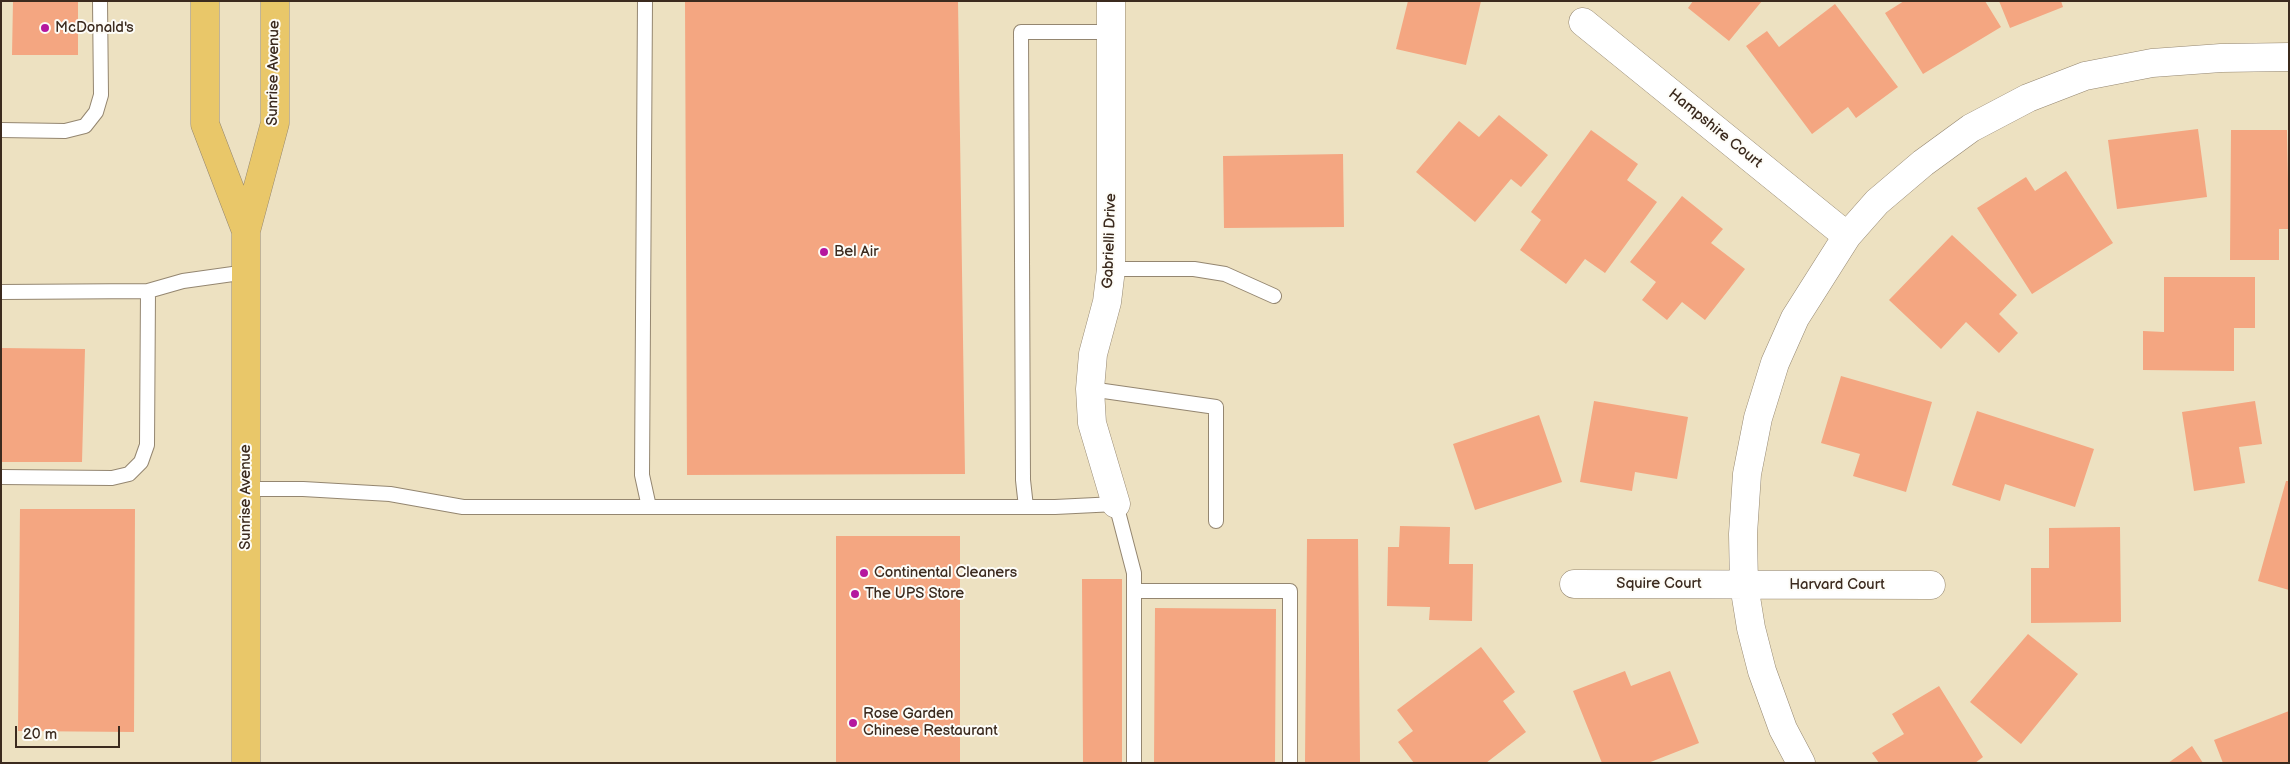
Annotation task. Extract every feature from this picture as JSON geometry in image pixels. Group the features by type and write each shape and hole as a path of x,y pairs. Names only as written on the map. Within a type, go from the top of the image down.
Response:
{"main road":[{"name":"Sunrise Avenue","path":"205,1 205,124 246,231"},
{"name":"Sunrise Avenue","path":"246,763 246,231 275,123 275,1"}],"street":[{"name":"Gabrielli Drive","path":"1111,1 1111,269 1107,302 1093,354 1090,389 1092,423 1116,504"},
{"name":"Hampshire Court","path":"1583,22 1847,236"},
{"path":"1801,763 1783,729 1762,671 1751,628 1744,585 1743,534 1747,474 1758,418 1775,363 1795,318 1847,236 1876,202 1923,163 1971,128 2028,98 2085,76 2152,63 2221,58 2289,57"},
{"name":"Squire Court","path":"1574,584 1744,585"},
{"name":"Harvard Court","path":"1744,585 1931,586"}],"lane":[{"path":"1,130 65,132 85,126 96,112 101,95 100,1"},
{"path":"645,1 642,475 649,507"},
{"path":"1026,507 1023,470 1021,32 1111,32"},
{"path":"1111,269 1194,269 1225,274 1274,296"},
{"path":"1,292 148,291 183,281 247,272"},
{"path":"1,477 112,478 128,474 141,462 147,445 148,291"},
{"path":"1090,389 1216,406 1216,521"},
{"path":"245,489 303,489 390,494 463,507 1026,507 1116,504 1134,573 1134,763"},
{"path":"1134,591 1290,591 1290,763"}],"building":[{"name":"McDonald's","path":"13,1 78,1 78,55 12,55"},
{"name":"Bel Air","path":"685,1 958,1 965,474 687,475"},
{"path":"1408,1 1481,1 1466,65 1396,49"},
{"path":"1693,1 1762,1 1729,41 1688,8"},
{"path":"1904,1 1985,1 2001,27 1923,74 1885,13"},
{"path":"1999,1 2061,1 2063,7 2010,28"},
{"path":"1835,4 1898,87 1856,118 1848,107 1812,134 1746,46 1767,31 1779,47"},
{"path":"1499,115 1548,155 1521,187 1511,179 1475,222 1416,172 1459,121 1479,137"},
{"path":"2198,129 2207,197 2117,209 2108,140"},
{"path":"1591,130 1638,164 1627,180 1657,202 1605,273 1585,259 1566,284 1520,250 1541,220 1531,212"},
{"path":"2231,130 2287,130 2289,229 2279,229 2279,260 2230,260"},
{"path":"1343,154 1344,227 1224,228 1223,156"},
{"path":"2066,171 2113,243 2032,294 1977,208 2026,177 2035,191"},
{"path":"1682,196 1723,229 1711,243 1745,269 1705,320 1682,302 1667,320 1642,300 1656,282 1630,262"},
{"path":"1952,235 2017,295 1999,314 2018,333 1999,353 1966,322 1941,349 1889,300"},
{"path":"2164,277 2255,277 2255,328 2234,328 2234,371 2143,370 2143,331 2164,332"},
{"path":"1,348 85,349 82,462 1,462"},
{"path":"1841,376 1932,402 1906,492 1853,476 1860,454 1821,443"},
{"path":"1594,401 1688,417 1677,479 1635,472 1632,491 1580,482"},
{"path":"2255,401 2262,444 2239,447 2245,483 2194,491 2182,412"},
{"path":"1977,411 2094,449 2075,507 2005,484 2000,501 1952,485"},
{"path":"1539,415 1562,482 1475,510 1453,444"},
{"path":"2286,481 2289,481 2289,590 2258,581"},
{"path":"20,509 135,509 134,732 18,731"},
{"path":"1400,526 1450,527 1449,564 1473,564 1472,621 1429,620 1430,607 1387,606 1388,547 1399,547"},
{"path":"2120,527 2121,622 2031,623 2031,568 2049,568 2049,528"},
{"path":"836,536 960,536 960,763 836,763"},
{"path":"1307,539 1358,539 1360,763 1305,763"},
{"path":"1082,579 1122,579 1122,763 1083,763"},
{"path":"1155,608 1276,609 1275,763 1154,763"},
{"path":"2028,634 2078,674 2021,744 1970,702"},
{"path":"1481,647 1515,692 1503,701 1526,732 1486,763 1414,763 1398,742 1413,731 1397,710"},
{"path":"1625,671 1631,686 1670,671 1699,743 1648,763 1602,763 1573,691"},
{"path":"1939,686 1983,757 1975,763 1879,763 1872,753 1904,734 1892,714"},
{"path":"2289,711 2289,763 2223,763 2214,740"},
{"path":"2192,746 2203,763 2168,763"}],"place":[{"name":"McDonald's","path":"45,28"},
{"name":"Bel Air","path":"824,252"},
{"name":"Continental Cleaners","path":"864,573"},
{"name":"The UPS Store","path":"855,594"},
{"name":"Rose Garden Chinese Restaurant","path":"853,723"}]}
